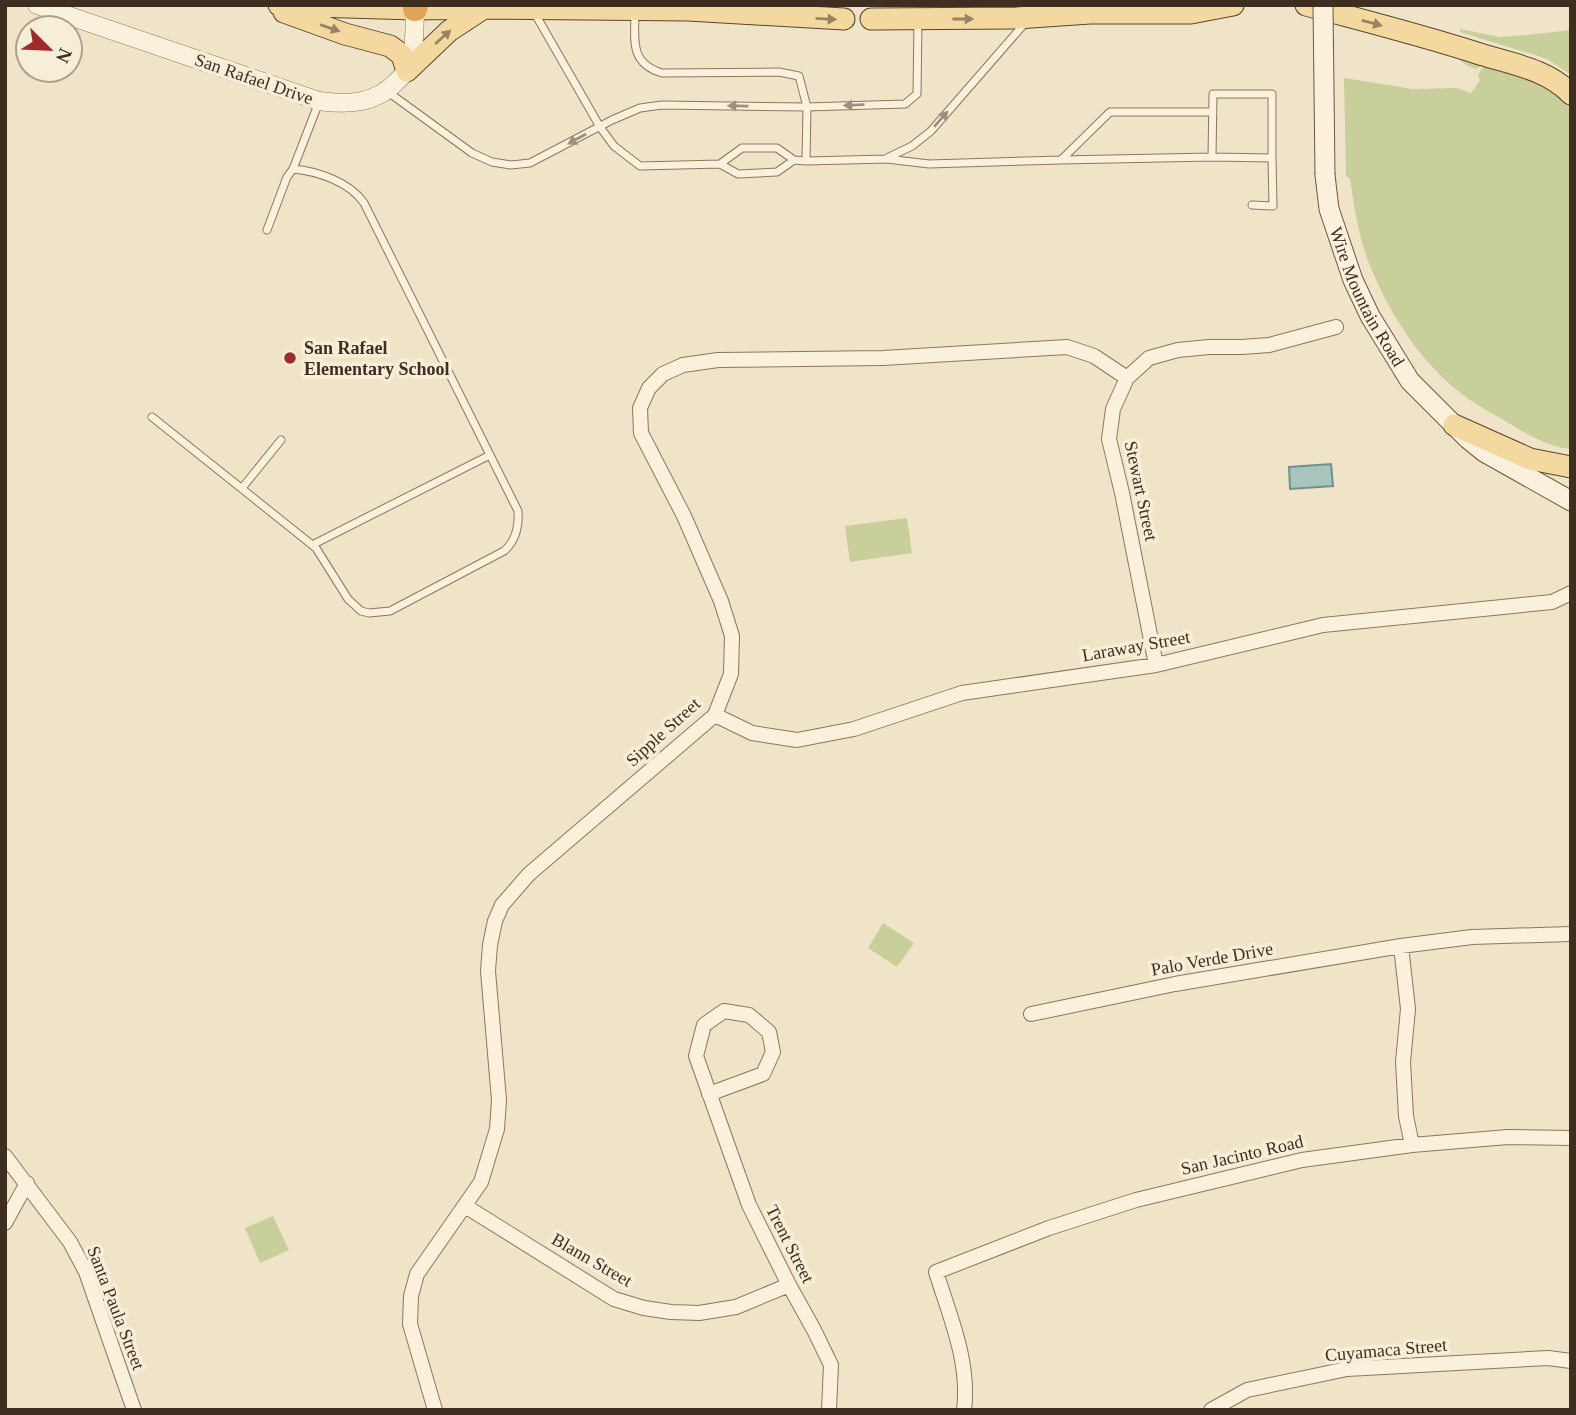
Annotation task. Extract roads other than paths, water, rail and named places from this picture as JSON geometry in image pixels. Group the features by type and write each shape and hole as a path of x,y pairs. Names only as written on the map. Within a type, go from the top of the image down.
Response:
{"main road":[{"path":"265,5 345,34 390,46 402,55 407,71 449,31 484,8"},
{"path":"279,5 688,10 844,19"},
{"path":"871,19 1191,13 1233,5"},
{"path":"1306,5 1433,38 1539,72 1571,94"},
{"name":"Wire Mountain Road","path":"1324,5 1325,175 1329,209 1353,280 1370,316 1410,381 1468,439 1495,459 1571,501"},
{"path":"1454,425 1530,459 1571,467"}],"street":[{"name":"San Rafael Drive","path":"37,5 319,102 361,102 387,92 407,71"},
{"path":"407,71 412,48 415,7"},
{"name":"Stewart Street","path":"1156,665 1110,439 1113,409 1127,378 1149,358 1178,350 1269,345 1336,327"},
{"name":"Sipple Street","path":"435,1410 410,1324 411,1296 417,1273 481,1182 497,1129 499,1100 488,971 495,921 502,905 529,874 715,715 731,674 732,636 721,601 684,516 641,433 640,408 649,388 663,374 683,365 718,360 883,358 1067,347 1094,356 1127,378"},
{"name":"Laraway Street","path":"715,715 752,733 797,740 854,729 962,693 1156,665 1323,625 1552,602 1571,593"},
{"name":"Palo Verde Drive","path":"1031,1014 1175,984 1401,946 1472,937 1571,934"},
{"path":"1401,946 1408,1009 1403,1062 1406,1116 1412,1145"},
{"name":"Trent Street","path":"709,1094 762,1074 773,1052 769,1032 749,1015 724,1011 704,1025 696,1056 709,1094 749,1205 831,1364 829,1410"},
{"name":"San Jacinto Road","path":"964,1410 962,1352 936,1272 1048,1228 1136,1200 1302,1160 1412,1145 1508,1136 1571,1138"},
{"name":"Santa Paula Street","path":"5,1156 70,1242 86,1272 134,1410"},
{"path":"5,1223 27,1183"},
{"name":"Blann Street","path":"465,1206 614,1299 644,1308 690,1313 712,1311 736,1307 789,1285"},
{"name":"Cuyamaca Street","path":"1211,1410 1247,1390 1347,1369 1548,1358 1571,1361"}],"lane":[{"path":"532,8 600,127 614,146 639,166 720,164 738,174 777,172 794,160"},
{"path":"635,10 635,43 640,61 649,69 663,73 779,72 799,76 807,107 806,161"},
{"path":"887,159 912,146 931,131 1030,18"},
{"path":"387,92 472,153 492,162 512,165 530,163 640,108 662,105 807,107 905,104 918,94 918,19"},
{"path":"1212,157 1213,94 1272,94 1273,206 1252,205"},
{"path":"267,230 319,102"},
{"path":"1061,160 1110,112 1213,112"},
{"path":"720,164 742,149 777,148 794,160 887,159 929,164 1272,158"},
{"path":"152,417 316,548 348,599 361,611 390,611 510,546 517,530 518,511 358,194 350,187 328,178 306,170 293,169"},
{"path":"242,488 281,440"},
{"path":"312,545 490,455"}],"water":[{"path":"1331,464 1333,486 1290,489 1289,467"}],"place":[{"name":"San Rafael Elementary School","path":"290,358"}]}
